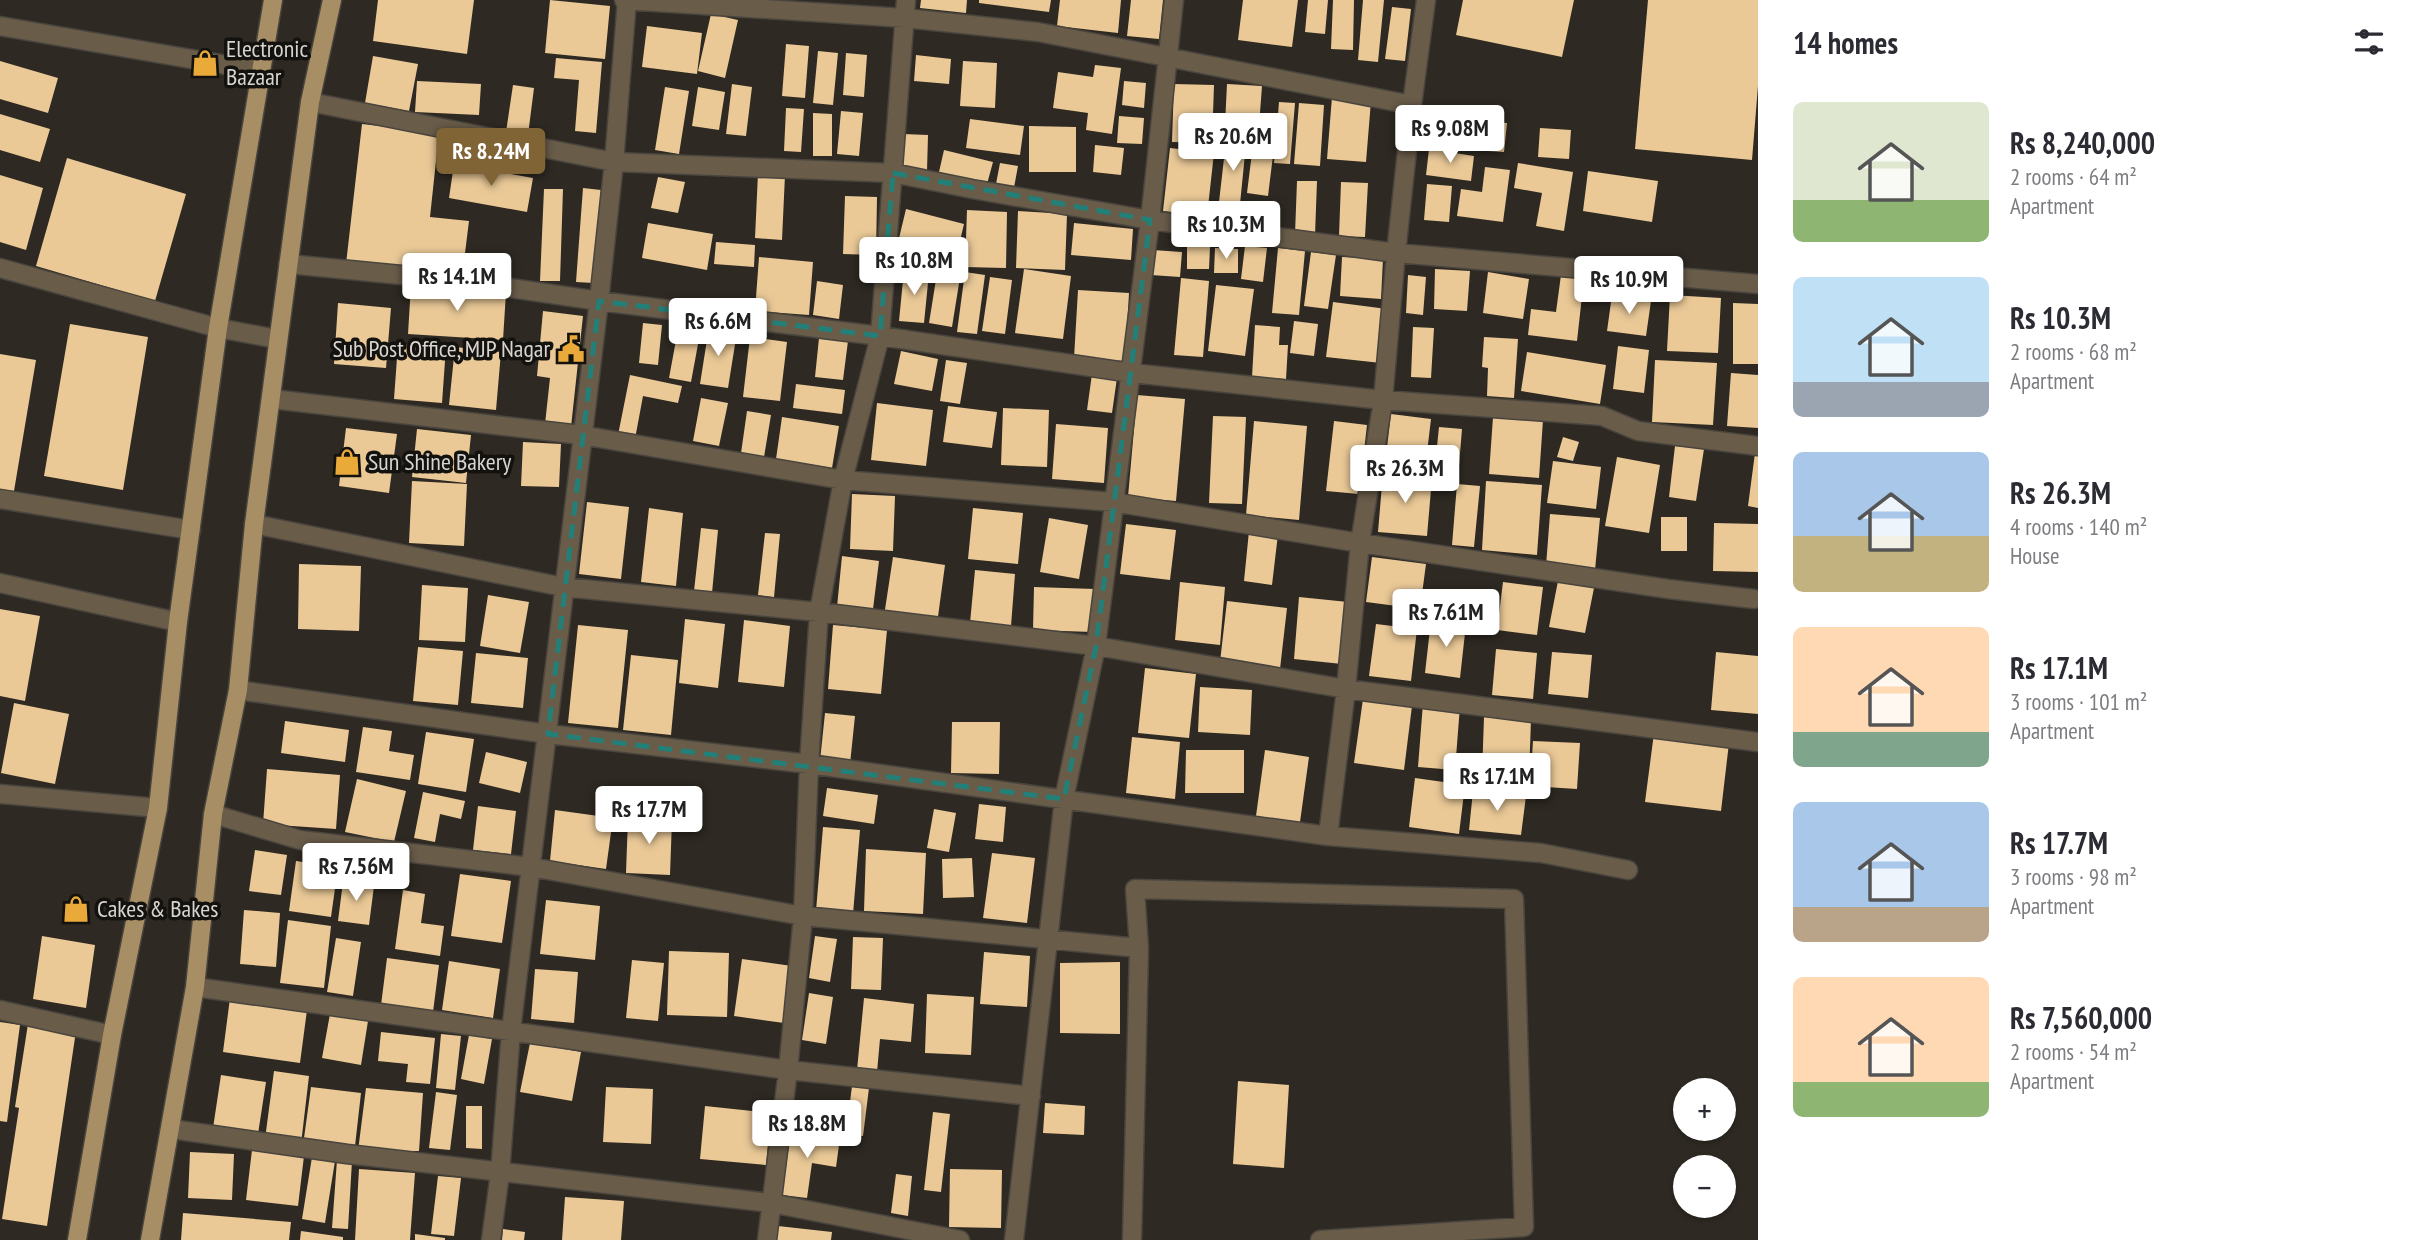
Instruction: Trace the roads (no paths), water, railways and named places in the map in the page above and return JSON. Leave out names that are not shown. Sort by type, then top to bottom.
[{"type":"main road","points":[[77,1240],[112,1035],[158,808],[178,622],[218,328],[273,0]]},
{"type":"main road","points":[[150,1240],[195,987],[213,814],[238,690],[254,524],[310,102],[332,0]]},
{"type":"street","points":[[491,1240],[500,1173],[511,1031],[599,301],[614,162],[626,0],[905,18],[1038,32],[1412,105]]},
{"type":"street","points":[[767,1240],[803,916],[819,612],[843,480],[880,336],[906,0]]},
{"type":"street","points":[[1014,1240],[1064,799],[1096,646],[1132,373],[1174,0]]},
{"type":"street","points":[[1328,836],[1360,542],[1383,400],[1396,253],[1426,0]]},
{"type":"street","points":[[0,26],[261,71]]},
{"type":"street","points":[[310,102],[614,162],[893,173],[972,190],[1150,220],[1396,253],[1758,284]]},
{"type":"street","points":[[288,264],[463,281],[880,336],[1132,373],[1383,400],[1602,416],[1638,431],[1758,446]]},
{"type":"street","points":[[0,268],[218,328],[278,340]]},
{"type":"street","points":[[272,399],[581,435],[843,480],[1113,502],[1668,589],[1754,599]]},
{"type":"street","points":[[0,499],[191,530]]},
{"type":"street","points":[[254,524],[563,587],[819,612],[1096,646],[1346,689],[1758,742]]},
{"type":"street","points":[[0,583],[178,622]]},
{"type":"street","points":[[238,690],[548,734],[809,764],[1328,836],[1541,853],[1628,870]]},
{"type":"street","points":[[0,794],[158,808]]},
{"type":"street","points":[[213,814],[300,841],[531,867],[803,916],[1139,948]]},
{"type":"street","points":[[1132,1240],[1139,948],[1135,888],[1514,899],[1524,1227],[1462,1235],[1320,1240]]},
{"type":"street","points":[[195,987],[788,1070],[1031,1096]]},
{"type":"street","points":[[0,1010],[112,1035]]},
{"type":"street","points":[[171,1129],[500,1173],[771,1203],[960,1240]]},
{"type":"place","name":"Electronic Bazaar","points":[[205,63]]},
{"type":"place","name":"Sub Post Office, MJP Nagar","points":[[571,349]]},
{"type":"place","name":"Sun Shine Bakery","points":[[347,462]]},
{"type":"place","name":"Cakes & Bakes","points":[[76,909]]}]
